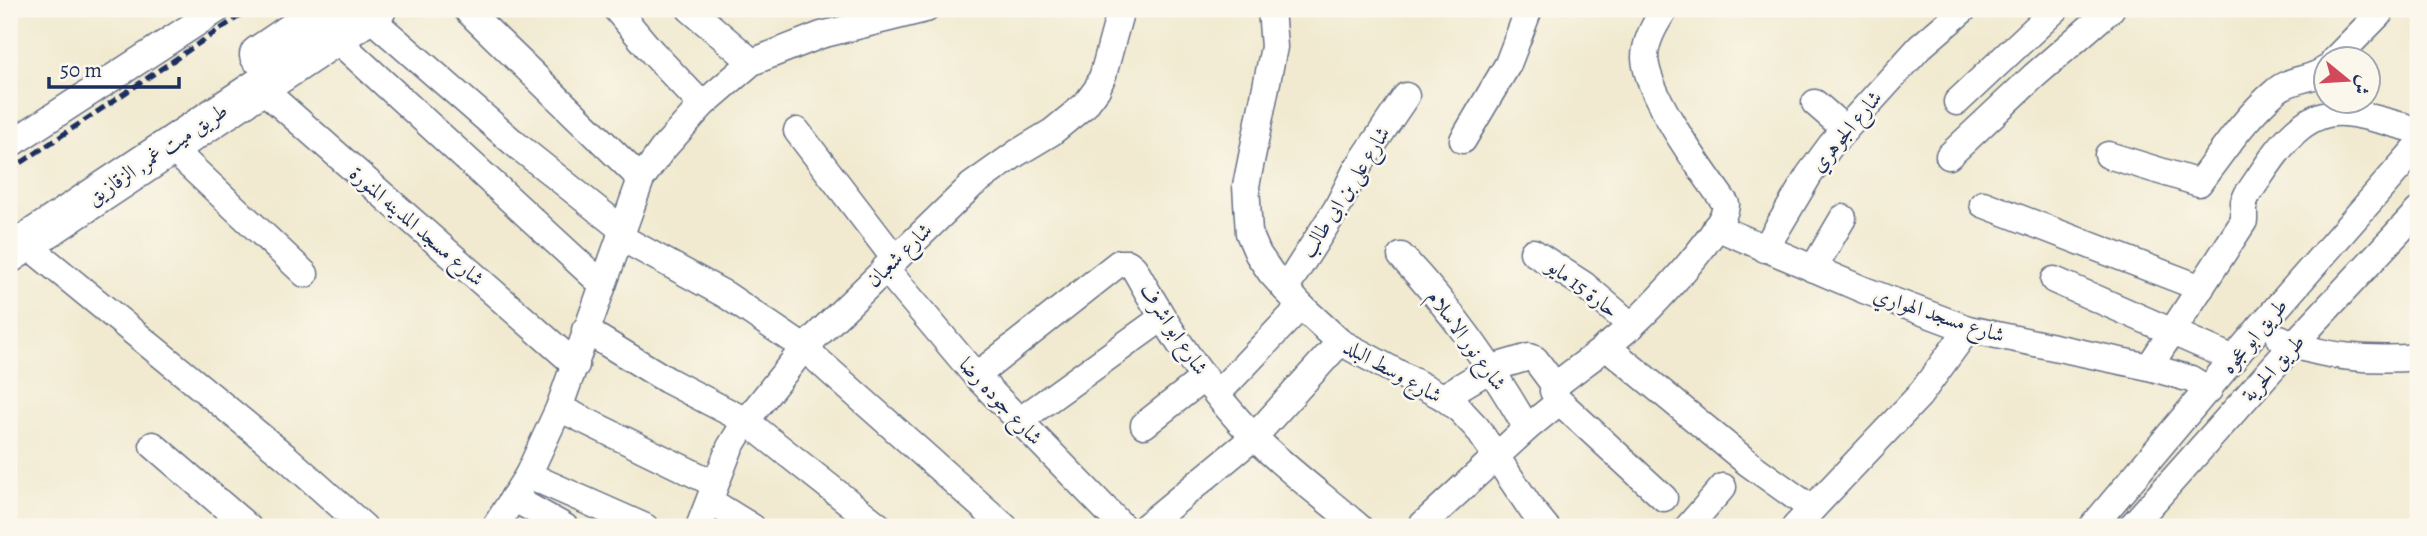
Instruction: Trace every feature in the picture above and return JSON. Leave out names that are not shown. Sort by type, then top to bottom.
[{"type":"highway","name":"طريق ميت غمر, الزقازيق","points":[[14,240],[330,23],[372,12]]},
{"type":"highway","name":"طريق ميت غمر, الزقازيق","points":[[14,240],[169,146],[259,86],[330,23]]},
{"type":"street","points":[[9,145],[218,9]]},
{"type":"street","points":[[466,9],[641,179]]},
{"type":"street","points":[[615,9],[702,105]]},
{"type":"street","points":[[691,9],[752,62]]},
{"type":"street","points":[[495,527],[527,475],[559,408],[641,179],[662,150],[702,105],[752,62],[821,35],[890,13],[926,9]]},
{"type":"street","name":"شارع شعبان","points":[[699,527],[730,447],[746,421],[804,348],[972,185],[1052,132],[1085,105],[1103,75],[1121,9]]},
{"type":"street","name":"شارع وسط البلد","points":[[1271,9],[1273,47],[1246,187],[1249,233],[1258,254],[1293,298],[1340,342],[1443,397],[1459,409],[1477,428],[1546,527]]},
{"type":"street","points":[[1463,140],[1508,64],[1529,9]]},
{"type":"street","points":[[1420,527],[1527,428],[1606,346],[1632,326],[1661,296],[1725,213],[1726,204],[1678,133],[1649,73],[1645,57],[1649,39],[1665,9]]},
{"type":"street","points":[[1957,103],[2056,9]]},
{"type":"street","points":[[1950,156],[2034,76],[2111,9]]},
{"type":"street","points":[[372,12],[514,143],[622,233],[726,295],[804,348],[1005,527]]},
{"type":"street","points":[[2350,46],[2381,13]]},
{"type":"street","name":"شارع الجوهري","points":[[1765,249],[1809,175],[1845,129],[1897,71],[1954,17]]},
{"type":"street","points":[[330,23],[603,285]]},
{"type":"street","points":[[2108,155],[2199,183],[2224,148],[2278,89],[2312,76]]},
{"type":"street","name":"شارع مسجد المدينه المنورة","points":[[259,86],[576,365]]},
{"type":"street","name":"شارع على بن ابى طالب","points":[[1144,425],[1211,385],[1293,298],[1356,170],[1406,96]]},
{"type":"street","points":[[1815,103],[1845,129]]},
{"type":"street","points":[[2149,367],[2244,220],[2245,198],[2283,145],[2302,124],[2318,116]]},
{"type":"street","points":[[2371,116],[2418,130]]},
{"type":"street","name":"شارع جوده رضا","points":[[797,131],[890,264],[976,376],[1123,527]]},
{"type":"street","points":[[169,146],[305,274]]},
{"type":"street","name":"طريق ابو عجوه","points":[[2092,527],[2260,327],[2418,146]]},
{"type":"street","points":[[1983,204],[2201,288]]},
{"type":"street","name":"طريق الحرية","points":[[2131,527],[2293,345],[2418,211]]},
{"type":"street","points":[[1813,269],[1843,218]]},
{"type":"street","name":"شارع مسجد الهواري","points":[[1716,227],[1864,290],[1969,329],[2149,367],[2191,379],[2209,390]]},
{"type":"street","points":[[14,240],[287,458],[364,527]]},
{"type":"street","name":"حارة 15 مايو","points":[[1533,252],[1584,285],[1632,326]]},
{"type":"street","name":"شارع نور الاسلام","points":[[1401,256],[1449,310],[1492,368],[1527,428]]},
{"type":"street","name":"شارع ابو اشرف","points":[[976,376],[1119,263],[1125,262],[1132,265],[1162,318],[1211,385],[1254,437],[1359,527]]},
{"type":"street","points":[[2054,280],[2234,359]]},
{"type":"street","points":[[1019,421],[1162,318]]},
{"type":"street","points":[[2260,327],[2293,345],[2350,356],[2418,358]]},
{"type":"street","points":[[1606,346],[1748,463],[1804,518],[1919,396],[1969,329]]},
{"type":"street","points":[[585,330],[667,380],[746,421],[880,527]]},
{"type":"street","points":[[1145,527],[1254,437],[1340,342]]},
{"type":"street","points":[[1443,397],[1492,368],[1532,357],[1557,394],[1664,498]]},
{"type":"street","points":[[559,408],[713,493],[752,527]]},
{"type":"street","points":[[153,445],[248,527]]},
{"type":"street","points":[[527,475],[645,527]]},
{"type":"street","points":[[1688,527],[1723,487]]},
{"type":"street","points":[[513,498],[565,527]]},
{"type":"railway","points":[[9,171],[250,9]]}]
